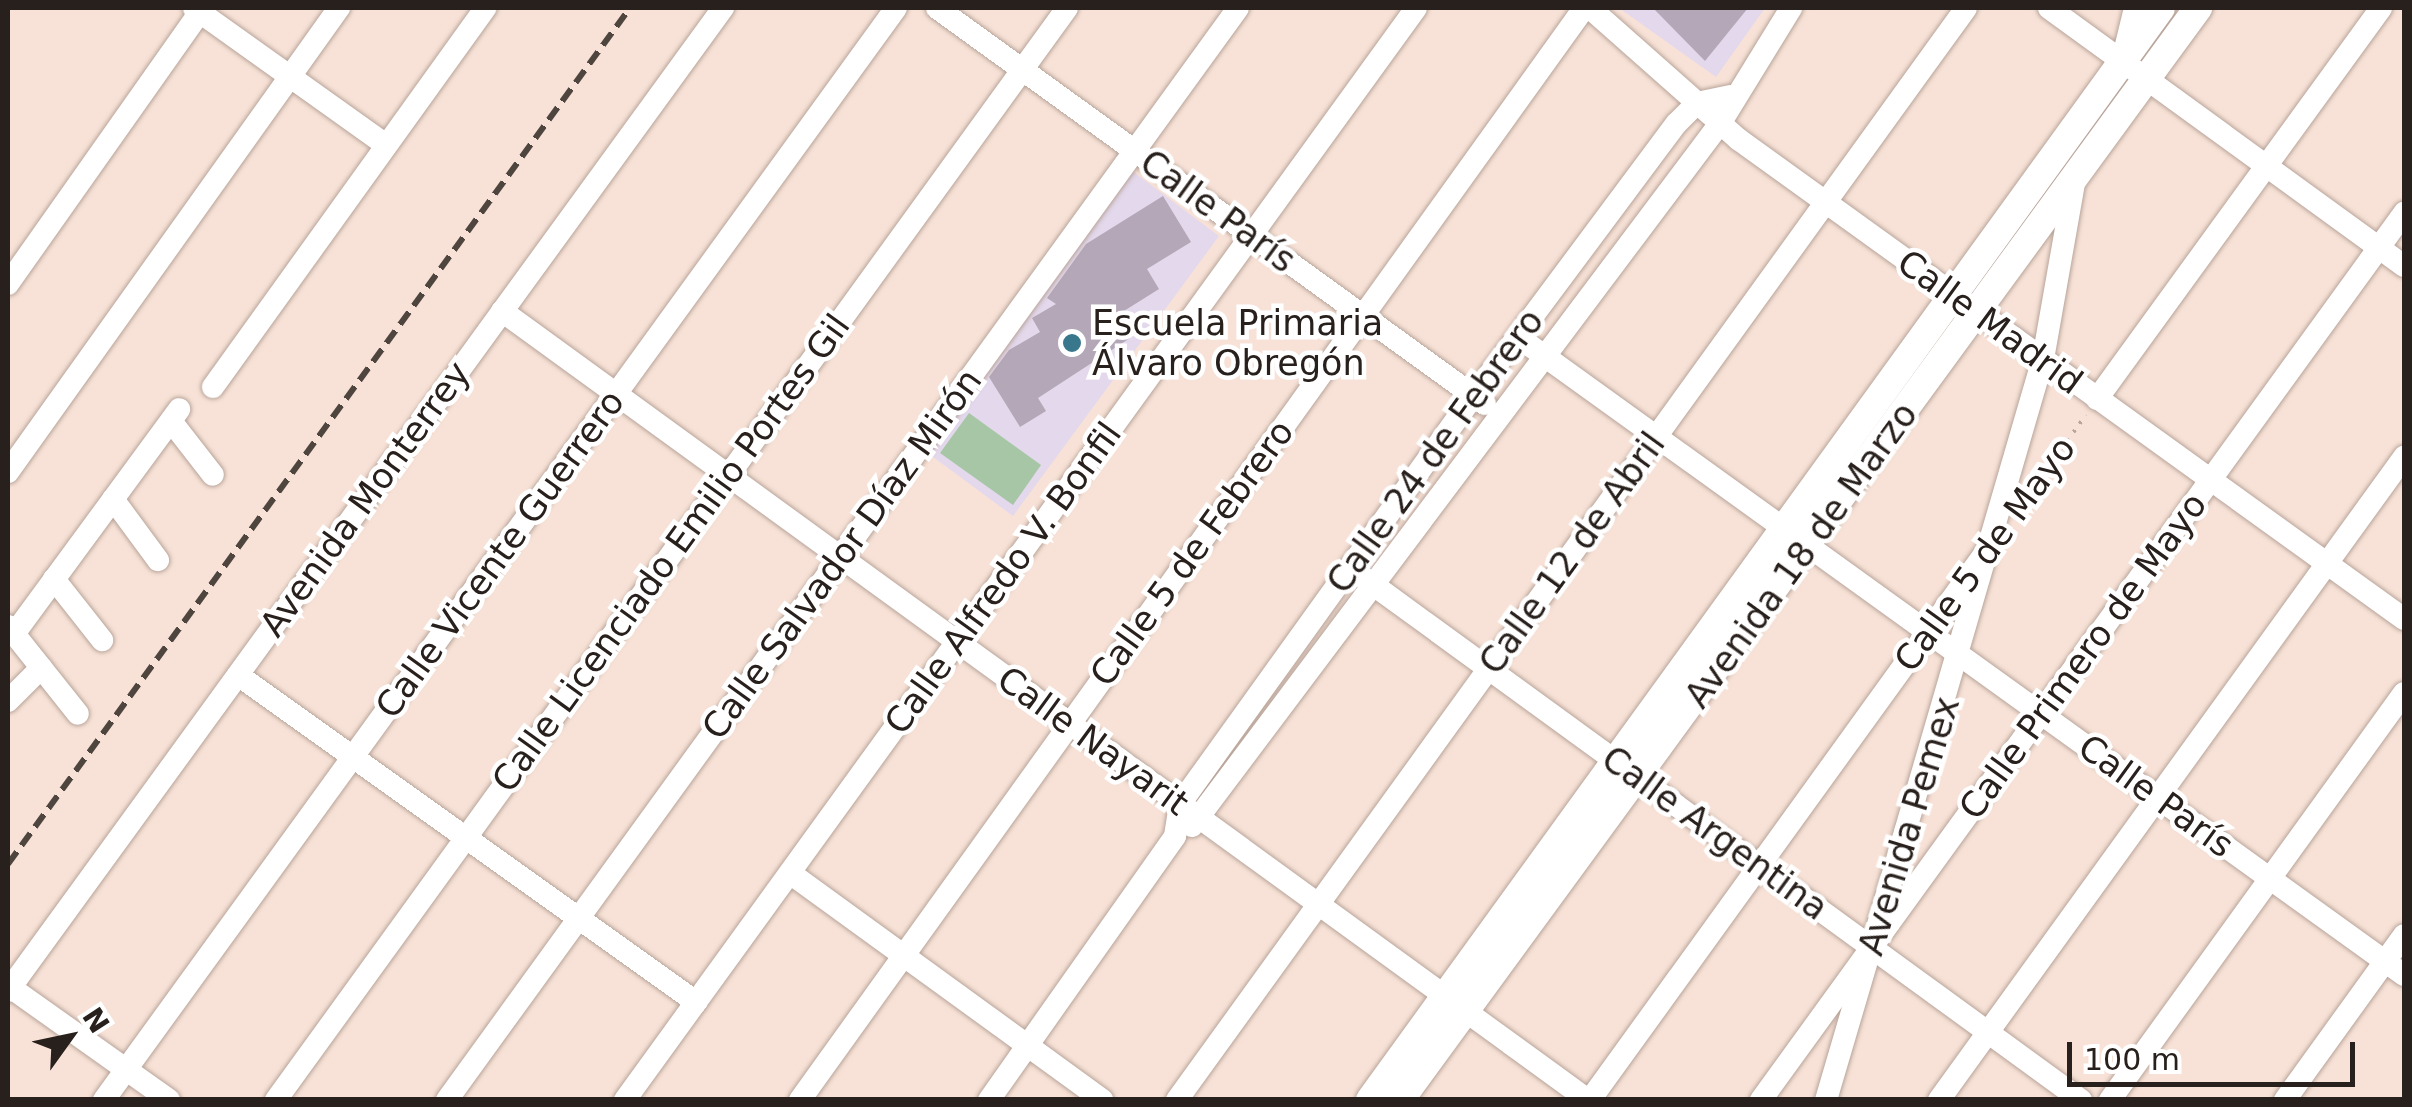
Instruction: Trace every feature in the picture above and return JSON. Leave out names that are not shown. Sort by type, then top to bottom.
[{"type":"street","points":[[8,472],[339,8]]},
{"type":"street","points":[[213,388],[485,8]]},
{"type":"street","name":"Avenida Monterrey","points":[[9,989],[723,8]]},
{"type":"street","name":"Calle Vicente Guerrero","points":[[104,1100],[896,8]]},
{"type":"street","name":"Calle París","points":[[937,8],[1500,414]]},
{"type":"street","name":"Calle Licenciado Emilio Portes Gil","points":[[276,1100],[1067,8]]},
{"type":"street","name":"Calle Salvador Díaz Mirón","points":[[446,1100],[1238,8]]},
{"type":"street","name":"Calle Alfredo V. Bonfil","points":[[630,1098],[1416,8]]},
{"type":"street","name":"Calle Madrid","points":[[1587,8],[1697,103],[1824,204],[2404,619]]},
{"type":"street","name":"Calle 5 de Febrero","points":[[800,1100],[1587,8]]},
{"type":"street","name":"Calle 24 de Febrero","points":[[989,1100],[1175,836],[1202,820],[1544,354],[1721,122],[1729,96],[1791,8]]},
{"type":"street","name":"Calle 12 de Abril","points":[[1177,1100],[1966,8]]},
{"type":"street","points":[[2049,8],[2404,266]]},
{"type":"street","points":[[2134,8],[2134,69]]},
{"type":"street","name":"Avenida 18 de Marzo","points":[[1627,768],[1809,543],[1976,315],[2076,171],[2134,69],[2161,8]]},
{"type":"street","name":"Avenida 18 de Marzo","points":[[1400,1100],[1456,1004],[1627,768],[1784,528],[1953,295],[2062,146],[2198,8]]},
{"type":"street","name":"Calle 5 de Mayo","points":[[2098,398],[2381,8]]},
{"type":"street","points":[[8,284],[199,9],[386,146]]},
{"type":"street","points":[[1697,103],[1729,96]]},
{"type":"street","name":"Calle 24 de Febrero","points":[[1175,836],[1180,804],[1474,395],[1697,103]]},
{"type":"street","points":[[2062,146],[2076,171]]},
{"type":"street","name":"Avenida Pemex","points":[[1826,1100],[1962,657],[2043,359],[2076,171]]},
{"type":"street","name":"Calle Primero de Mayo","points":[[1761,1100],[2404,212]]},
{"type":"street","name":"Calle Nayarit","points":[[502,311],[1589,1100]]},
{"type":"street","name":"Calle París","points":[[1518,336],[2395,968]]},
{"type":"street","points":[[78,714],[10,630],[54,579],[175,415],[213,475]]},
{"type":"street","points":[[1940,1100],[2404,457]]},
{"type":"street","points":[[113,499],[158,560]]},
{"type":"street","name":"Calle 5 de Mayo","points":[[1589,1100],[1994,541]]},
{"type":"street","name":"Calle Argentina","points":[[1350,567],[2081,1100]]},
{"type":"street","points":[[54,579],[102,640]]},
{"type":"street","points":[[8,701],[40,668]]},
{"type":"street","points":[[238,675],[696,1002]]},
{"type":"street","points":[[2110,1100],[2404,693]]},
{"type":"street","points":[[790,873],[1102,1100]]},
{"type":"street","points":[[2285,1100],[2395,968],[2404,935]]},
{"type":"street","points":[[9,989],[169,1100]]},
{"type":"street","name":"Avenida 18 de Marzo","points":[[1370,1100],[1456,1004]]},
{"type":"path","name":"Calle 5 de Mayo","points":[[2017,510],[2098,398]]},
{"type":"shaded area","points":[[1619,8],[1765,8],[1716,77]]},
{"type":"shaded area","name":"Escuela Primaria Álvaro Obregón","points":[[1131,170],[1219,236],[1013,516],[925,451]]},
{"type":"green space","points":[[969,413],[1041,465],[1013,505],[940,453]]},
{"type":"building","points":[[1653,8],[1748,8],[1705,61]]},
{"type":"building","points":[[1163,196],[1191,242],[1147,269],[1159,289],[1116,316],[1130,338],[1038,398],[1046,411],[1020,427],[989,377],[1009,350],[1040,332],[1032,318],[1056,304],[1047,298],[1086,244]]},
{"type":"railway","points":[[8,864],[630,8]]},
{"type":"place","name":"Escuela Primaria Álvaro Obregón","points":[[1072,343]]}]
